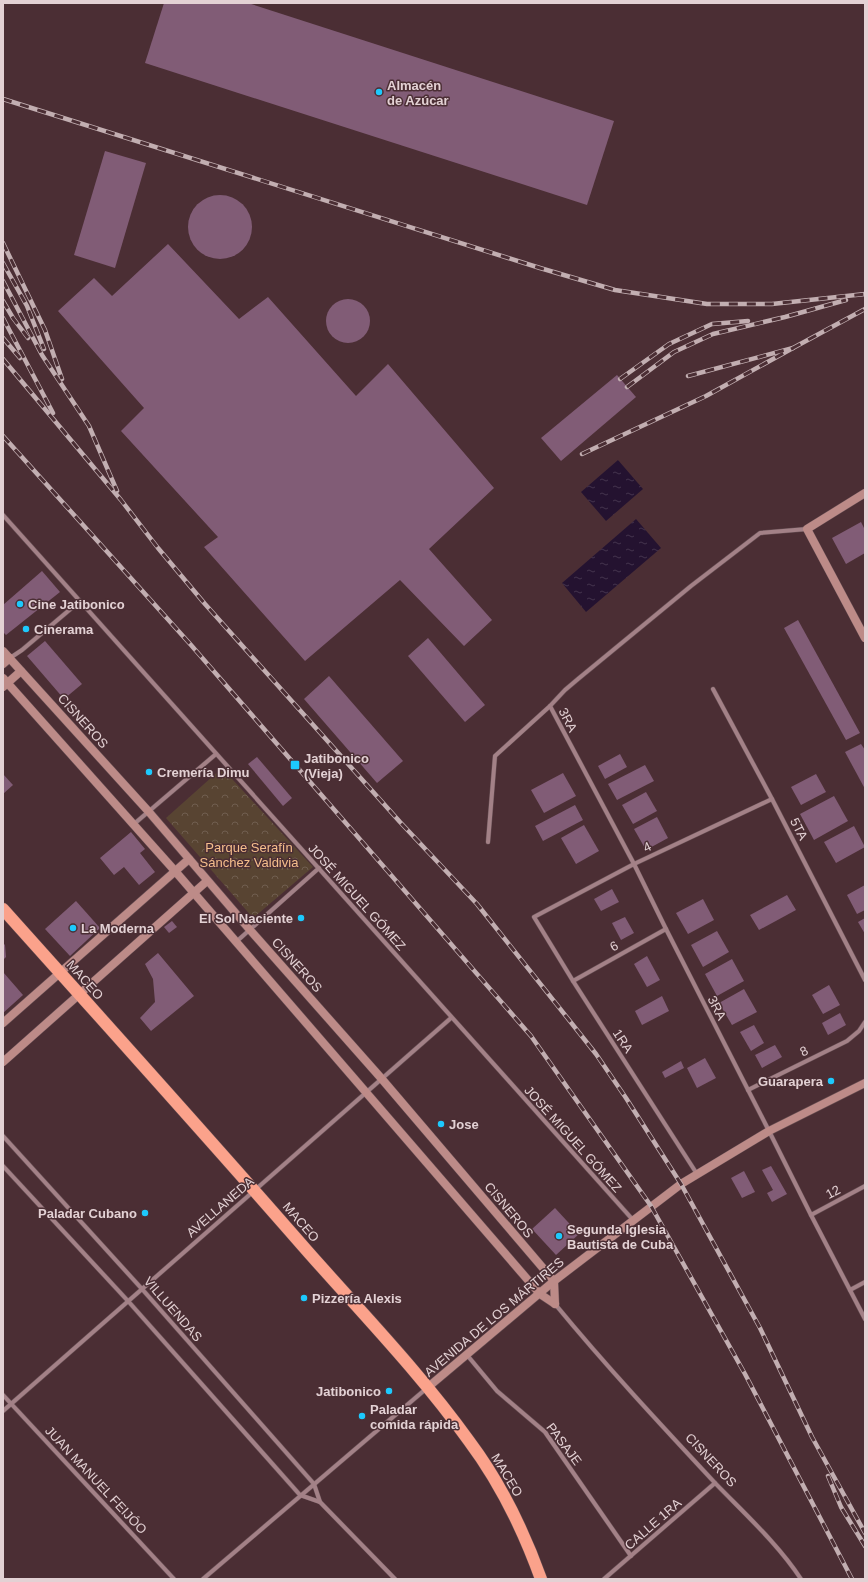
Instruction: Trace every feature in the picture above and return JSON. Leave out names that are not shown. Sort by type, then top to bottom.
[{"type":"highway","name":"MACEO","points":[[3,909],[254,1190],[428,1388],[470,1442],[505,1498],[532,1555],[541,1579]]},
{"type":"street","points":[[488,842],[495,756],[550,706],[565,690],[685,591],[760,533],[807,529],[865,493]]},
{"type":"street","name":"JOSÉ MIGUEL GÓMEZ","points":[[3,515],[633,1220]]},
{"type":"street","points":[[807,529],[865,638]]},
{"type":"street","points":[[3,664],[80,601]]},
{"type":"street","name":"CISNEROS","points":[[3,651],[149,812],[207,881],[381,1078],[554,1281]]},
{"type":"street","points":[[4,682],[21,671]]},
{"type":"street","name":"CISNEROS","points":[[4,682],[176,871],[540,1294],[555,1304],[584,1339],[789,1562],[801,1579]]},
{"type":"street","name":"5TA","points":[[713,689],[772,799],[865,980]]},
{"type":"street","name":"3RA","points":[[550,706],[634,864],[865,1319]]},
{"type":"street","points":[[134,824],[216,754]]},
{"type":"street","name":"4","points":[[534,917],[634,864],[772,799]]},
{"type":"street","points":[[3,1023],[61,974],[189,859]]},
{"type":"street","points":[[236,942],[319,868]]},
{"type":"street","points":[[3,1062],[207,881]]},
{"type":"street","name":"1RA","points":[[534,917],[573,981],[697,1174]]},
{"type":"street","name":"6","points":[[573,981],[666,929]]},
{"type":"street","name":"AVELLANEDA","points":[[3,1411],[381,1078],[452,1018]]},
{"type":"street","name":"8","points":[[748,1090],[847,1041],[859,1031],[865,1022]]},
{"type":"street","name":"AVENIDA DE LOS MÁRTIRES","points":[[203,1579],[300,1495],[554,1281],[633,1220],[697,1174],[769,1131],[865,1083]]},
{"type":"street","name":"VILLUENDAS","points":[[3,1136],[142,1289],[314,1484],[320,1502],[395,1579]]},
{"type":"street","name":"VILLUENDAS","points":[[3,1166],[128,1301],[300,1495],[320,1502]]},
{"type":"street","name":"12","points":[[811,1215],[865,1186]]},
{"type":"street","points":[[554,1281],[555,1304]]},
{"type":"street","points":[[850,1290],[865,1282]]},
{"type":"street","name":"PASAJE","points":[[467,1355],[497,1391],[545,1432],[631,1556]]},
{"type":"street","name":"JUAN MANUEL FEIJÓO","points":[[3,1395],[174,1579]]},
{"type":"street","name":"CALLE 1RA","points":[[604,1579],[715,1483]]},
{"type":"green space","name":"Parque Serafín Sánchez Valdivia","points":[[222,768],[313,867],[253,918],[166,818]]},
{"type":"water","points":[[618,460],[643,489],[606,521],[581,492]]},
{"type":"water","points":[[636,519],[661,548],[586,612],[562,583]]},
{"type":"building","name":"Almacén de Azúcar","points":[[164,3],[248,3],[614,121],[587,205],[145,63]]},
{"type":"building","points":[[105,151],[146,163],[115,268],[74,255]]},
{"type":"building","points":[[220,195],[232,197],[243,204],[250,215],[252,227],[250,239],[243,250],[232,257],[220,259],[208,257],[197,250],[190,239],[188,227],[190,215],[197,204],[208,197]]},
{"type":"building","points":[[168,244],[239,319],[268,297],[356,396],[388,364],[494,488],[429,549],[492,620],[464,646],[400,580],[305,661],[204,547],[218,537],[121,431],[144,408],[58,311],[94,278],[112,296]]},
{"type":"building","points":[[352,299],[357,300],[364,305],[369,312],[369,330],[364,337],[357,342],[344,343],[339,342],[332,337],[327,330],[326,317],[327,312],[332,305],[339,300]]},
{"type":"building","points":[[617,375],[636,397],[561,461],[541,438]]},
{"type":"building","points":[[861,522],[865,530],[865,553],[846,564],[832,538]]},
{"type":"building","points":[[42,571],[60,592],[6,635],[3,632],[3,605]]},
{"type":"building","points":[[798,620],[860,733],[846,740],[784,628]]},
{"type":"building","points":[[428,638],[485,705],[465,722],[408,656]]},
{"type":"building","points":[[45,641],[82,684],[64,699],[27,656]]},
{"type":"building","points":[[329,676],[403,761],[377,783],[304,699]]},
{"type":"building","points":[[861,744],[865,750],[865,789],[845,752]]},
{"type":"building","points":[[620,754],[627,767],[605,779],[598,766]]},
{"type":"building","points":[[257,757],[292,798],[283,806],[248,764]]},
{"type":"building","points":[[645,765],[654,781],[617,800],[608,784]]},
{"type":"building","points":[[563,773],[576,796],[544,813],[531,790]]},
{"type":"building","points":[[3,774],[13,785],[3,794]]},
{"type":"building","points":[[816,774],[826,792],[801,805],[791,787]]},
{"type":"building","points":[[646,792],[657,811],[633,824],[622,805]]},
{"type":"building","points":[[834,796],[848,821],[814,840],[800,814]]},
{"type":"building","points":[[575,805],[583,820],[543,841],[535,826]]},
{"type":"building","points":[[657,817],[668,838],[646,850],[634,829]]},
{"type":"building","points":[[584,825],[599,851],[576,864],[561,838]]},
{"type":"building","points":[[854,826],[865,847],[836,863],[824,842]]},
{"type":"building","points":[[131,832],[145,849],[140,853],[155,872],[139,885],[124,867],[114,875],[100,858]]},
{"type":"building","points":[[865,885],[865,910],[857,914],[847,895]]},
{"type":"building","points":[[612,889],[619,902],[601,911],[594,899]]},
{"type":"building","points":[[787,895],[796,910],[759,930],[750,915]]},
{"type":"building","points":[[703,899],[714,920],[688,934],[676,913]]},
{"type":"building","name":"La Moderna","points":[[76,901],[100,928],[70,956],[45,929]]},
{"type":"building","points":[[625,917],[634,933],[621,940],[612,923]]},
{"type":"building","points":[[865,918],[865,934],[858,922]]},
{"type":"building","points":[[172,921],[177,927],[169,933],[164,927]]},
{"type":"building","points":[[717,931],[729,952],[703,967],[691,945]]},
{"type":"building","points":[[3,943],[5,945],[6,957],[3,960]]},
{"type":"building","points":[[158,953],[194,996],[151,1031],[140,1018],[155,1002],[153,979],[145,964]]},
{"type":"building","points":[[647,956],[660,980],[647,987],[634,964]]},
{"type":"building","points":[[732,959],[744,981],[717,996],[705,974]]},
{"type":"building","points":[[3,972],[23,995],[3,1013]]},
{"type":"building","points":[[829,985],[840,1005],[823,1014],[812,995]]},
{"type":"building","points":[[744,989],[757,1012],[732,1025],[719,1003]]},
{"type":"building","points":[[662,996],[669,1011],[642,1025],[635,1011]]},
{"type":"building","points":[[840,1013],[846,1025],[828,1035],[822,1023]]},
{"type":"building","points":[[754,1025],[764,1043],[751,1051],[740,1032]]},
{"type":"building","points":[[775,1045],[782,1057],[762,1068],[755,1055]]},
{"type":"building","points":[[705,1058],[716,1078],[697,1088],[687,1068]]},
{"type":"building","points":[[681,1061],[684,1068],[665,1078],[662,1072]]},
{"type":"building","points":[[771,1166],[787,1194],[772,1202],[767,1193],[773,1190],[762,1170]]},
{"type":"building","points":[[744,1171],[755,1192],[742,1198],[731,1178]]},
{"type":"building","points":[[555,1208],[579,1234],[556,1255],[532,1229]]},
{"type":"railway","points":[[3,99],[540,268],[615,290],[707,304],[772,304],[865,294]]},
{"type":"railway","points":[[3,243],[45,330],[62,379]]},
{"type":"railway","points":[[3,263],[27,306],[44,349]]},
{"type":"railway","points":[[3,281],[42,355],[89,426],[117,491]]},
{"type":"railway","points":[[627,387],[674,352],[713,334],[785,317],[846,300]]},
{"type":"railway","points":[[3,301],[13,318],[28,338]]},
{"type":"railway","points":[[688,376],[793,348],[865,309]]},
{"type":"railway","points":[[3,318],[53,413]]},
{"type":"railway","points":[[620,379],[669,344],[712,324],[748,321]]},
{"type":"railway","points":[[3,338],[20,358]]},
{"type":"railway","points":[[582,454],[706,396],[793,348]]},
{"type":"railway","points":[[3,359],[121,500],[158,548],[205,604],[400,822],[477,904],[596,1054],[681,1184],[760,1328],[812,1437],[865,1533]]},
{"type":"railway","points":[[3,436],[191,645],[531,1036],[651,1206],[745,1374],[852,1579]]},
{"type":"railway","points":[[828,1476],[841,1507],[865,1546]]},
{"type":"place","name":"Almacén de Azúcar","points":[[379,92]]},
{"type":"place","name":"Cine Jatibonico","points":[[20,604]]},
{"type":"place","name":"Cinerama","points":[[26,629]]},
{"type":"place","name":"Jatibonico (Vieja)","points":[[295,765]]},
{"type":"place","name":"Cremería Dimu","points":[[149,772]]},
{"type":"place","name":"El Sol Naciente","points":[[301,918]]},
{"type":"place","name":"La Moderna","points":[[73,928]]},
{"type":"place","name":"Guarapera","points":[[831,1081]]},
{"type":"place","name":"Jose","points":[[441,1124]]},
{"type":"place","name":"Paladar Cubano","points":[[145,1213]]},
{"type":"place","name":"Segunda Iglesia Bautista de Cuba","points":[[559,1236]]},
{"type":"place","name":"Pizzería Alexis","points":[[304,1298]]},
{"type":"place","name":"Jatibonico","points":[[389,1391]]},
{"type":"place","name":"Paladar comida rápida","points":[[362,1416]]}]
